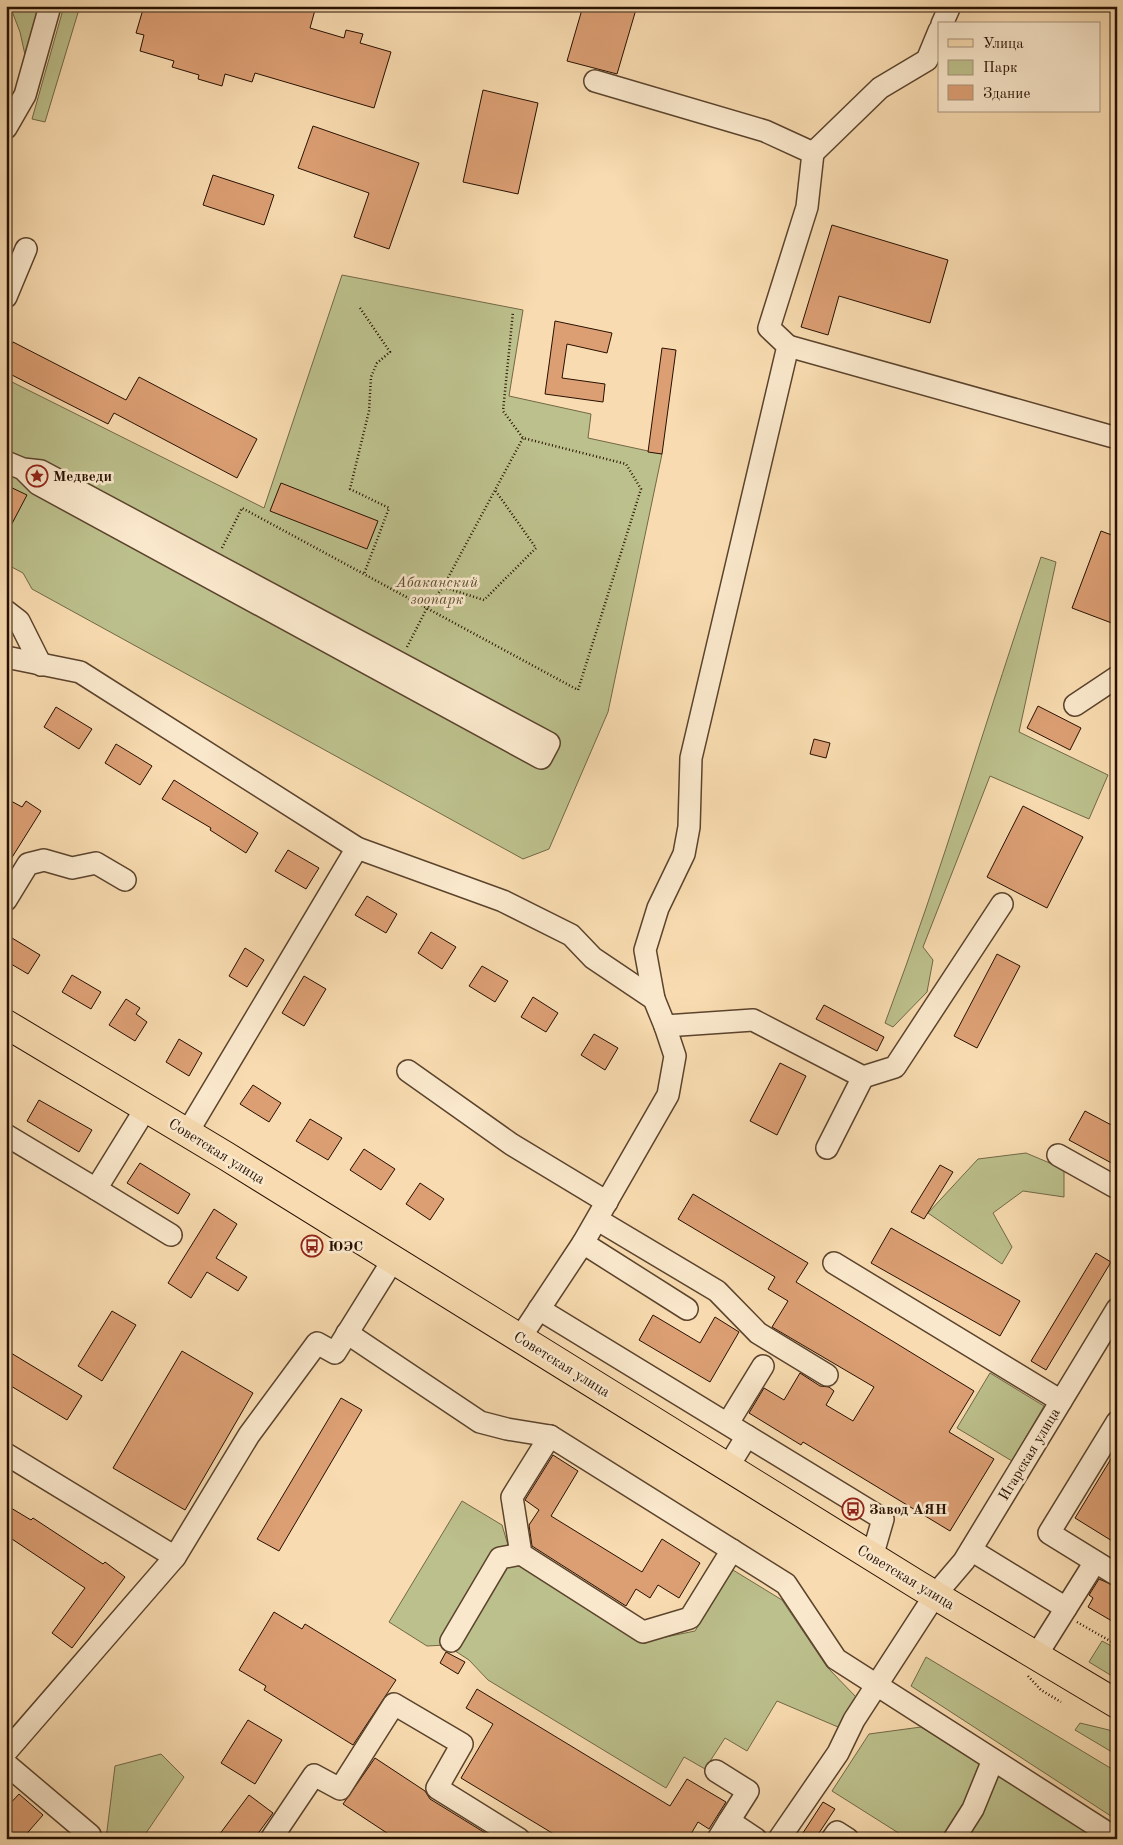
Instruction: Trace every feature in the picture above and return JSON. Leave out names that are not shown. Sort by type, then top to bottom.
[{"type":"main road","name":"Советская улица","points":[[6,1024],[187,1133],[872,1557],[1117,1704]]},
{"type":"street","points":[[6,128],[25,95],[50,6]]},
{"type":"street","points":[[943,22],[950,6]]},
{"type":"street","points":[[938,33],[927,60],[880,88],[813,153],[807,208],[769,328],[788,346],[1117,438]]},
{"type":"street","points":[[595,81],[765,131],[813,153]]},
{"type":"street","points":[[6,297],[26,248]]},
{"type":"street","points":[[520,1338],[583,1244],[668,1095],[674,1056],[654,999],[645,950],[658,908],[684,854],[689,827],[691,758],[788,346]]},
{"type":"street","points":[[14,466],[41,471],[549,743],[541,758],[38,484],[14,466]]},
{"type":"street","points":[[6,611],[19,621],[41,665]]},
{"type":"street","points":[[6,657],[80,672],[357,848],[503,901],[571,935],[593,958],[654,999]]},
{"type":"street","points":[[1075,705],[1117,677]]},
{"type":"street","points":[[187,1133],[357,848]]},
{"type":"street","points":[[6,900],[28,864],[44,860],[72,868],[96,863],[124,880]]},
{"type":"street","points":[[665,1026],[753,1020],[863,1077],[895,1067],[1002,904]]},
{"type":"street","points":[[408,1072],[717,1291],[758,1333],[827,1375]]},
{"type":"street","points":[[827,1148],[863,1077]]},
{"type":"street","points":[[96,1189],[146,1108]]},
{"type":"street","points":[[6,1135],[171,1235]]},
{"type":"street","points":[[1058,1155],[1117,1188]]},
{"type":"street","points":[[583,1244],[687,1309]]},
{"type":"street","points":[[6,1752],[175,1558],[249,1435],[317,1343],[335,1353],[393,1260]]},
{"type":"street","points":[[834,1263],[1061,1401]]},
{"type":"street","points":[[539,1309],[883,1519],[872,1557]]},
{"type":"street","name":"Игарская улица","points":[[779,1839],[838,1753],[854,1720],[935,1595],[964,1561],[1117,1309]]},
{"type":"street","points":[[348,1333],[480,1422],[507,1430],[550,1436],[786,1584],[836,1659],[1117,1838]]},
{"type":"street","points":[[728,1423],[763,1366]]},
{"type":"street","points":[[1117,1422],[1049,1533],[1117,1575]]},
{"type":"street","points":[[521,1554],[512,1497],[550,1436]]},
{"type":"street","points":[[728,1467],[747,1436]]},
{"type":"street","points":[[6,1454],[175,1558]]},
{"type":"street","points":[[451,1641],[500,1558],[521,1554],[643,1632],[690,1618],[732,1550]]},
{"type":"street","points":[[971,1550],[1066,1608]]},
{"type":"street","points":[[1036,1656],[1095,1562]]},
{"type":"street","points":[[271,1839],[314,1775],[340,1790],[394,1704],[462,1744],[437,1788],[519,1839]]},
{"type":"street","points":[[954,1839],[973,1809],[994,1760]]},
{"type":"street","points":[[6,1764],[90,1835],[87,1839]]},
{"type":"street","points":[[716,1771],[748,1791],[723,1830],[756,1839]]},
{"type":"street","points":[[832,1839],[836,1832],[848,1839]]},
{"type":"path","points":[[360,308],[390,352],[377,363],[371,377],[368,411],[350,489],[389,508],[364,574]]},
{"type":"path","points":[[214,563],[242,508],[578,690],[641,489],[626,464],[523,438],[503,411],[513,312]]},
{"type":"path","points":[[399,662],[426,608],[443,586],[523,438]]},
{"type":"path","points":[[443,586],[484,600],[536,548],[495,490]]},
{"type":"green space","points":[[10,6],[42,6],[27,64],[20,32]]},
{"type":"green space","points":[[64,6],[80,6],[45,122],[32,119]]},
{"type":"green space","name":"Абаканский зоопарк","points":[[342,275],[523,310],[509,396],[591,414],[588,438],[662,454],[608,712],[549,849],[523,859],[32,589],[23,573],[6,564],[6,379],[264,508]]},
{"type":"green space","points":[[1041,557],[1056,562],[1019,732],[1108,775],[1089,819],[990,776],[923,947],[933,960],[927,992],[893,1027],[885,1023],[946,849]]},
{"type":"green space","points":[[1026,1153],[1064,1169],[1064,1197],[1023,1191],[993,1213],[1012,1247],[1002,1264],[928,1213],[978,1159]]},
{"type":"green space","points":[[990,1373],[1044,1406],[1012,1461],[957,1428]]},
{"type":"green space","points":[[462,1501],[502,1525],[513,1562],[641,1642],[695,1631],[733,1570],[782,1600],[827,1667],[857,1698],[838,1727],[777,1701],[747,1751],[725,1738],[705,1769],[684,1757],[666,1788],[488,1680],[469,1660],[446,1645],[427,1646],[389,1622]]},
{"type":"green space","points":[[1102,1641],[1117,1649],[1117,1679],[1089,1662]]},
{"type":"green space","points":[[926,1657],[1117,1772],[1117,1820],[911,1686]]},
{"type":"green space","points":[[1080,1723],[1109,1730],[1117,1735],[1117,1755],[1075,1730]]},
{"type":"green space","points":[[921,1727],[1097,1839],[908,1839],[832,1791],[869,1734]]},
{"type":"green space","points":[[161,1754],[184,1777],[142,1839],[106,1839],[115,1766]]},
{"type":"building","points":[[144,6],[304,6],[315,10],[310,28],[344,38],[346,30],[363,34],[360,43],[391,52],[374,108],[255,73],[252,82],[225,74],[222,86],[198,79],[199,75],[172,67],[174,61],[140,51],[144,35],[136,33]]},
{"type":"building","points":[[583,6],[637,6],[617,74],[567,61]]},
{"type":"building","points":[[483,90],[538,103],[518,194],[463,182]]},
{"type":"building","points":[[313,126],[419,163],[389,249],[354,237],[369,193],[298,168]]},
{"type":"building","points":[[213,175],[274,195],[264,225],[203,205]]},
{"type":"building","points":[[832,225],[948,260],[930,323],[839,296],[828,335],[801,327]]},
{"type":"building","points":[[555,321],[612,333],[607,353],[567,344],[562,378],[605,384],[603,402],[545,394]]},
{"type":"building","points":[[13,342],[126,400],[139,377],[257,439],[237,478],[114,413],[108,424],[6,372],[6,354]]},
{"type":"building","points":[[662,348],[676,350],[662,454],[648,452]]},
{"type":"building","points":[[281,483],[378,521],[367,549],[270,511]]},
{"type":"building","points":[[6,485],[27,495],[6,535]]},
{"type":"building","points":[[1101,531],[1117,537],[1117,625],[1072,608]]},
{"type":"building","points":[[1038,706],[1081,728],[1070,750],[1027,728]]},
{"type":"building","points":[[56,707],[92,729],[79,749],[44,727]]},
{"type":"building","points":[[814,739],[830,743],[826,758],[810,754]]},
{"type":"building","points":[[116,744],[152,766],[140,785],[105,763]]},
{"type":"building","points":[[174,780],[258,833],[246,853],[210,830],[211,828],[162,799]]},
{"type":"building","points":[[11,801],[22,807],[26,801],[41,811],[6,867],[6,808]]},
{"type":"building","points":[[1023,806],[1083,837],[1047,908],[987,877]]},
{"type":"building","points":[[288,850],[319,868],[306,889],[275,871]]},
{"type":"building","points":[[367,896],[397,914],[386,933],[355,915]]},
{"type":"building","points":[[431,932],[456,947],[442,969],[418,953]]},
{"type":"building","points":[[12,938],[40,955],[28,974],[6,961],[6,948]]},
{"type":"building","points":[[245,948],[264,960],[247,987],[229,976]]},
{"type":"building","points":[[997,954],[1020,966],[977,1048],[954,1036]]},
{"type":"building","points":[[482,966],[508,981],[495,1002],[469,986]]},
{"type":"building","points":[[72,975],[101,992],[91,1009],[62,992]]},
{"type":"building","points":[[304,976],[326,989],[304,1026],[282,1013]]},
{"type":"building","points":[[533,997],[558,1013],[546,1032],[521,1017]]},
{"type":"building","points":[[126,999],[140,1008],[136,1014],[147,1022],[135,1041],[109,1025]]},
{"type":"building","points":[[824,1005],[884,1037],[877,1051],[816,1019]]},
{"type":"building","points":[[594,1034],[618,1048],[605,1070],[581,1055]]},
{"type":"building","points":[[179,1039],[202,1053],[189,1076],[166,1062]]},
{"type":"building","points":[[780,1063],[806,1076],[777,1135],[750,1121]]},
{"type":"building","points":[[253,1085],[281,1103],[269,1122],[240,1104]]},
{"type":"building","points":[[39,1100],[92,1130],[79,1152],[27,1121]]},
{"type":"building","points":[[1085,1111],[1117,1128],[1117,1166],[1069,1140]]},
{"type":"building","points":[[310,1119],[342,1138],[328,1160],[296,1141]]},
{"type":"building","points":[[364,1149],[395,1169],[381,1190],[350,1170]]},
{"type":"building","points":[[140,1163],[190,1194],[178,1214],[127,1183]]},
{"type":"building","points":[[940,1165],[953,1172],[924,1219],[911,1212]]},
{"type":"building","points":[[420,1183],[444,1199],[430,1220],[406,1204]]},
{"type":"building","points":[[693,1194],[808,1263],[796,1282],[974,1391],[949,1432],[994,1459],[950,1531],[803,1442],[801,1445],[749,1413],[764,1388],[784,1400],[800,1373],[820,1386],[829,1387],[834,1391],[826,1405],[853,1421],[874,1387],[772,1327],[788,1301],[768,1289],[775,1277],[678,1219]]},
{"type":"building","points":[[214,1209],[237,1224],[216,1258],[247,1277],[238,1291],[207,1272],[191,1298],[168,1283]]},
{"type":"building","points":[[891,1228],[1020,1301],[1000,1336],[871,1263]]},
{"type":"building","points":[[1096,1253],[1111,1262],[1046,1370],[1031,1361]]},
{"type":"building","points":[[112,1311],[136,1325],[102,1381],[78,1366]]},
{"type":"building","points":[[653,1315],[700,1343],[715,1317],[739,1332],[710,1382],[639,1340]]},
{"type":"building","points":[[6,1350],[82,1396],[67,1420],[6,1383]]},
{"type":"building","points":[[182,1351],[253,1393],[185,1510],[113,1468]]},
{"type":"building","points":[[341,1398],[362,1410],[279,1551],[257,1539]]},
{"type":"building","points":[[1117,1449],[1117,1544],[1075,1518]]},
{"type":"building","points":[[553,1455],[578,1471],[551,1516],[642,1572],[662,1539],[700,1563],[679,1598],[658,1585],[650,1598],[636,1589],[626,1606],[532,1546],[529,1525],[539,1510],[525,1500]]},
{"type":"building","points":[[6,1505],[31,1520],[33,1518],[103,1564],[105,1562],[125,1577],[72,1648],[52,1633],[85,1588],[6,1535]]},
{"type":"building","points":[[1099,1579],[1117,1587],[1117,1624],[1088,1607],[1093,1598],[1089,1595]]},
{"type":"building","points":[[274,1612],[302,1629],[305,1624],[396,1680],[353,1745],[264,1690],[266,1686],[239,1670]]},
{"type":"building","points":[[446,1652],[465,1662],[458,1674],[440,1663]]},
{"type":"building","points":[[477,1689],[670,1806],[687,1779],[726,1802],[709,1829],[698,1822],[688,1839],[562,1839],[461,1778],[493,1724],[466,1708]]},
{"type":"building","points":[[248,1720],[282,1740],[255,1784],[221,1763]]},
{"type":"building","points":[[375,1758],[425,1791],[430,1799],[495,1839],[396,1839],[343,1804]]},
{"type":"building","points":[[19,1794],[43,1815],[22,1839],[6,1839],[6,1808]]},
{"type":"building","points":[[249,1795],[273,1813],[254,1839],[216,1839]]},
{"type":"building","points":[[823,1802],[835,1809],[815,1839],[799,1839]]},
{"type":"place","name":"Медведи","points":[[37,476]]},
{"type":"place","name":"ЮЭС","points":[[312,1246]]},
{"type":"place","name":"Завод АЯН","points":[[853,1509]]}]
